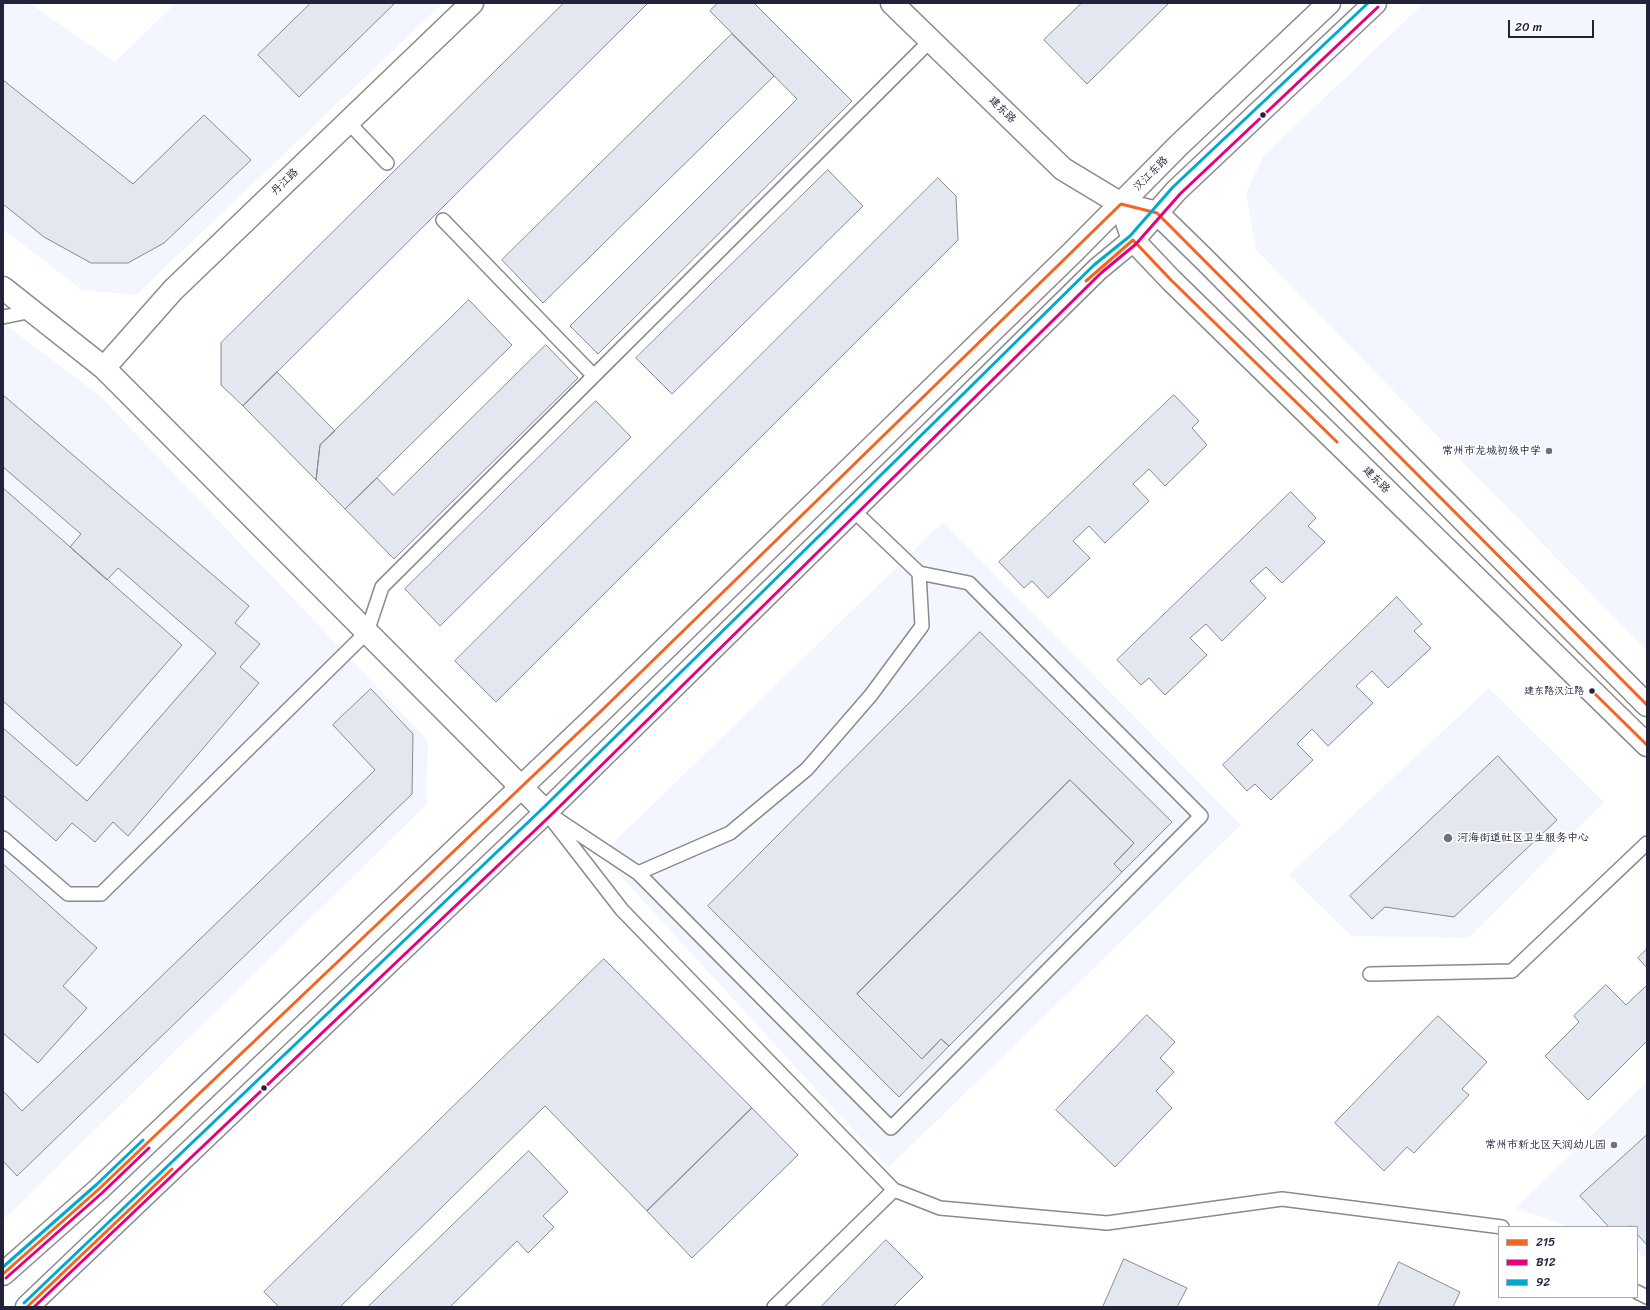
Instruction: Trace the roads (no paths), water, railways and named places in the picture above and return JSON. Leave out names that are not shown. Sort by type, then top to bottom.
[{"type":"street","name":"丹江路","points":[[104,368],[173,290],[472,3]]},
{"type":"street","name":"建东路","points":[[892,3],[1063,169],[1121,204],[1157,213]]},
{"type":"street","name":"汉江东路","points":[[3,1274],[99,1189],[616,696],[1121,204],[1179,145],[1329,3]]},
{"type":"street","points":[[27,1307],[546,812],[1098,269],[1133,240],[1176,191],[1375,3]]},
{"type":"street","name":"建东路","points":[[1121,204],[1133,240],[1182,291],[1647,745]]},
{"type":"street","points":[[1157,213],[1647,705]]},
{"type":"street","points":[[3,288],[104,368],[546,812]]},
{"type":"lane","points":[[3,838],[68,894],[101,894],[367,632],[382,587],[930,40]]},
{"type":"lane","points":[[348,122],[387,163]]},
{"type":"lane","points":[[443,220],[594,376]]},
{"type":"lane","points":[[3,317],[32,310]]},
{"type":"lane","points":[[546,812],[638,873],[891,1128],[1201,816],[969,583],[919,573],[853,510]]},
{"type":"lane","points":[[638,873],[730,833],[807,769],[871,695],[922,626],[919,573]]},
{"type":"lane","points":[[546,812],[622,910],[894,1190],[940,1208],[1107,1224],[1282,1199],[1498,1226]]},
{"type":"lane","points":[[1370,974],[1512,970],[1647,843]]},
{"type":"lane","points":[[774,1307],[894,1190]]},
{"type":"lane","points":[[1638,1292],[1647,1297]]},
{"type":"place","name":"常州市龙城初级中学","points":[[1549,451]]},
{"type":"place","name":"建东路汉江路","points":[[1592,691]]},
{"type":"place","name":"河海街道社区卫生服务中心","points":[[1448,838]]},
{"type":"place","name":"常州市新北区天润幼儿园","points":[[1614,1145]]}]
